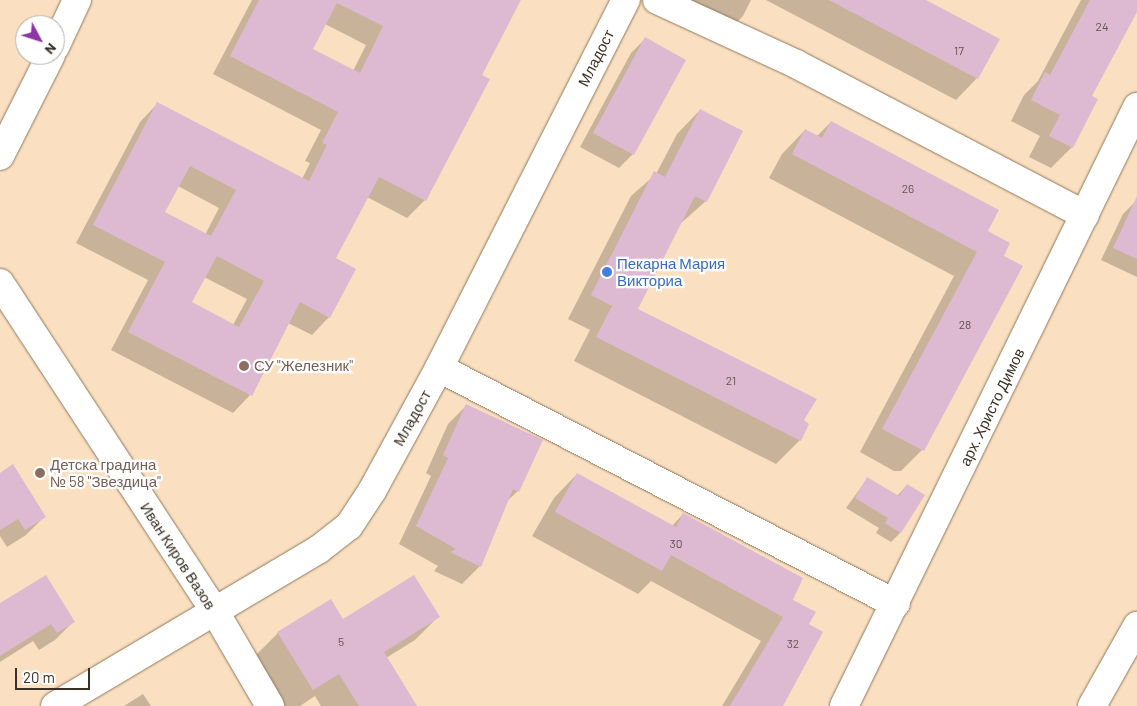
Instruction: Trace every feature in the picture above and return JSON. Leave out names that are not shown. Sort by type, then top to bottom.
[{"type":"street","points":[[65,27],[78,0]]},
{"type":"street","name":"Младост","points":[[54,706],[318,550],[349,526],[372,491],[439,368],[626,0]]},
{"type":"street","points":[[657,0],[796,64],[1085,215]]},
{"type":"street","points":[[0,156],[46,65]]},
{"type":"street","name":"арх. Христо Димов","points":[[844,706],[896,604],[1137,107]]},
{"type":"street","name":"Иван Киров Вазов","points":[[0,283],[214,610],[270,706]]},
{"type":"street","points":[[439,368],[896,604]]},
{"type":"street","points":[[1092,706],[1137,626]]},
{"type":"building","points":[[259,0],[521,0],[482,75],[490,79],[426,201],[379,177],[336,258],[356,269],[330,318],[300,302],[252,396],[128,332],[165,262],[93,225],[157,102],[309,181],[327,145],[322,143],[338,112],[230,56]],"holes":[[[337,3],[383,26],[360,73],[313,49]],[[190,166],[236,190],[211,236],[165,212]],[[217,256],[264,281],[239,327],[192,302]]]},
{"type":"building","points":[[829,0],[926,0],[1000,39],[978,79]]},
{"type":"building","points":[[1090,0],[1137,0],[1137,12],[1092,96],[1098,99],[1073,148],[1049,136],[1060,115],[1031,100],[1045,72],[1050,75]]},
{"type":"building","points":[[645,37],[686,60],[634,155],[593,133]]},
{"type":"building","points":[[700,109],[743,131],[707,202],[695,196],[638,309],[817,399],[804,420],[809,424],[801,441],[596,337],[612,306],[591,295],[654,171],[665,177]]},
{"type":"building","points":[[831,121],[999,210],[988,231],[1010,243],[1004,256],[1023,266],[924,451],[882,429],[977,252],[792,154],[805,129],[822,138]]},
{"type":"building","points":[[1137,196],[1137,259],[1113,248]]},
{"type":"building","points":[[466,404],[543,440],[519,492],[513,489],[481,567],[450,552],[456,549],[416,526],[448,458],[443,455]]},
{"type":"building","points":[[13,464],[46,517],[25,530],[18,519],[0,530],[0,473]]},
{"type":"building","points":[[577,473],[676,527],[683,513],[803,578],[793,600],[816,612],[809,624],[823,632],[783,706],[730,706],[783,617],[671,555],[662,571],[555,512]]},
{"type":"building","points":[[867,477],[899,496],[907,484],[925,495],[901,533],[885,523],[888,518],[855,498]]},
{"type":"building","points":[[46,575],[75,622],[57,633],[51,624],[0,656],[0,603]]},
{"type":"building","points":[[414,575],[440,617],[384,652],[417,706],[359,706],[339,674],[313,690],[277,632],[331,599],[343,619]]},
{"type":"place","name":"Пекарна Мария Викториа","points":[[607,272]]},
{"type":"place","name":"СУ \"Железник\"","points":[[244,366]]},
{"type":"place","name":"Детска градина № 58 \"Звездица\"","points":[[40,473]]}]
